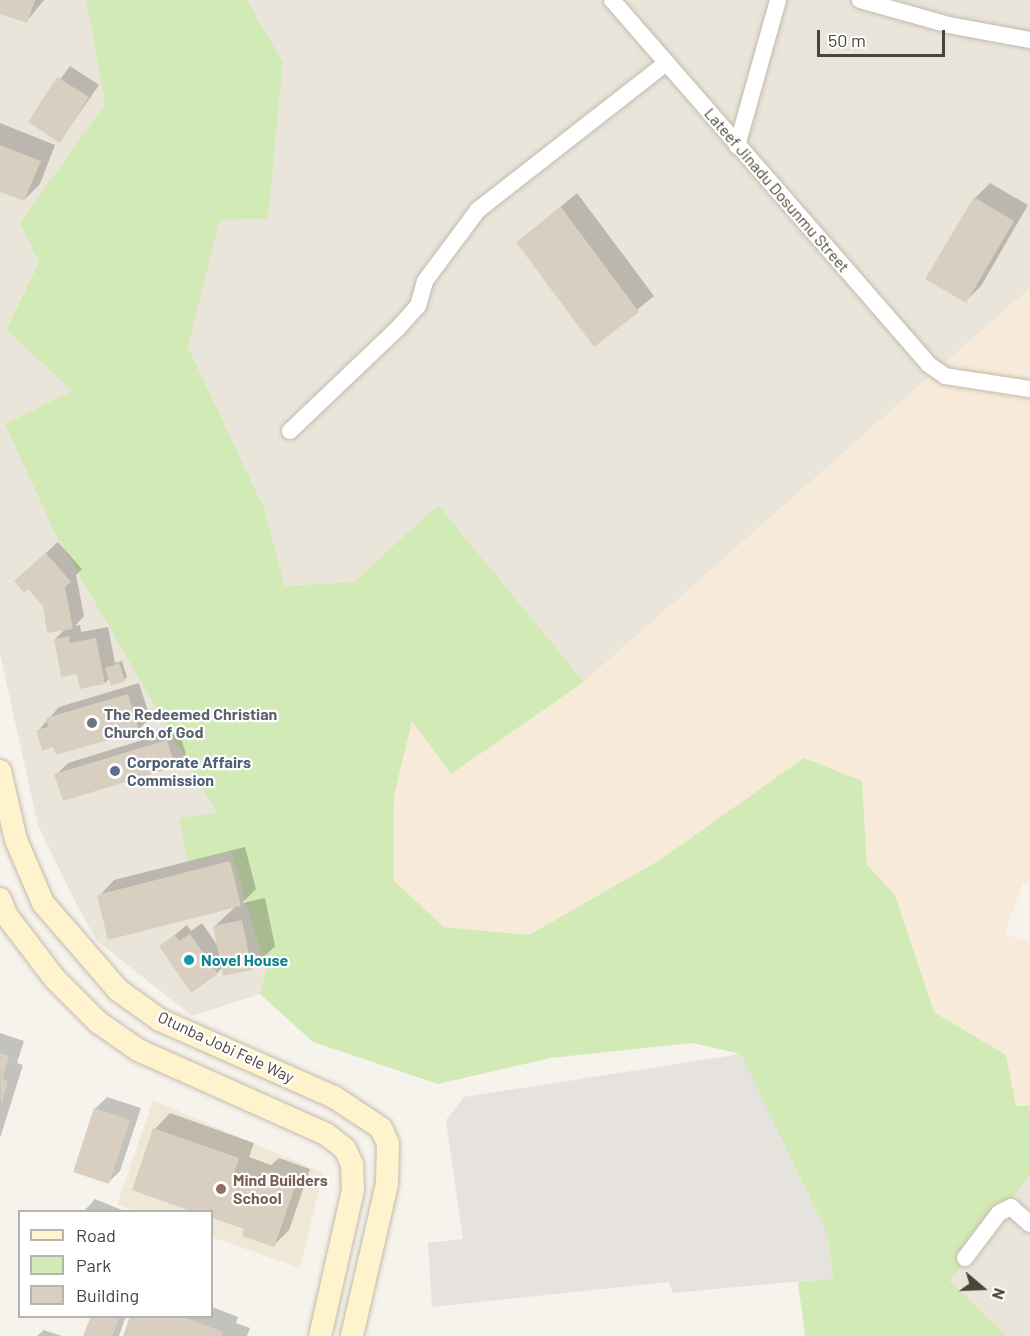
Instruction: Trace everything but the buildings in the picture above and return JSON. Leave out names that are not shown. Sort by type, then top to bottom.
[{"type":"street","name":"Lateef Jinadu Dosunmu Street","points":[[612,0],[928,364],[945,375],[1030,389]]},
{"type":"street","points":[[737,146],[777,0]]},
{"type":"street","points":[[860,0],[949,25],[1030,40]]},
{"type":"street","points":[[290,431],[418,306],[425,281],[478,210],[666,63]]},
{"type":"street","name":"Otunba Jobi Fele Way","points":[[0,771],[16,840],[43,903],[81,951],[118,990],[160,1020],[369,1117],[381,1128],[388,1144],[387,1184],[352,1336]]},
{"type":"street","points":[[0,899],[7,916],[56,979],[98,1022],[138,1050],[326,1134],[345,1149],[352,1164],[354,1190],[320,1336]]},
{"type":"street","points":[[965,1258],[999,1213],[1011,1207],[1030,1224]]},
{"type":"shaded area","points":[[0,0],[86,0],[105,104],[21,223],[39,262],[6,328],[72,391],[5,424],[217,813],[188,861],[231,852],[266,970],[260,994],[192,1016],[97,941],[78,907],[38,826],[0,654]]},
{"type":"shaded area","points":[[247,0],[1030,0],[1030,288],[584,682],[438,506],[354,582],[285,587],[264,508],[188,347],[220,220],[268,219],[283,62]]},
{"type":"shaded area","points":[[1030,288],[1030,885],[1023,883],[1004,934],[1030,943],[1030,1106],[1016,1106],[1006,1055],[934,1012],[895,895],[867,865],[862,781],[805,758],[660,860],[529,935],[444,927],[393,880],[394,796],[412,720],[451,774],[584,682]]},
{"type":"shaded area","points":[[741,1054],[828,1236],[833,1278],[673,1293],[669,1282],[432,1307],[428,1243],[463,1239],[446,1120],[464,1097]]},
{"type":"shaded area","name":"Mind Builders School","points":[[153,1100],[323,1173],[300,1268],[213,1237],[213,1210],[133,1210],[117,1205]]},
{"type":"shaded area","points":[[1030,1175],[1030,1336],[1007,1336],[950,1281]]},
{"type":"green space","points":[[86,0],[247,0],[283,62],[268,219],[220,220],[188,347],[264,508],[285,586],[354,582],[438,505],[584,682],[451,774],[412,721],[394,796],[393,880],[444,927],[529,935],[660,860],[804,758],[862,781],[867,865],[895,895],[934,1012],[1006,1055],[1016,1106],[1030,1106],[1030,1175],[950,1281],[1007,1336],[805,1336],[798,1282],[833,1278],[828,1236],[741,1054],[692,1043],[550,1058],[438,1084],[313,1042],[260,994],[266,970],[231,852],[188,862],[179,818],[217,813],[55,533],[5,424],[72,391],[6,329],[39,262],[20,223],[105,104]]},
{"type":"place","name":"The Redeemed Christian Church of God","points":[[92,723]]},
{"type":"place","name":"Corporate Affairs Commission","points":[[115,771]]},
{"type":"place","name":"Novel House","points":[[189,960]]},
{"type":"place","name":"Mind Builders School","points":[[221,1189]]}]
